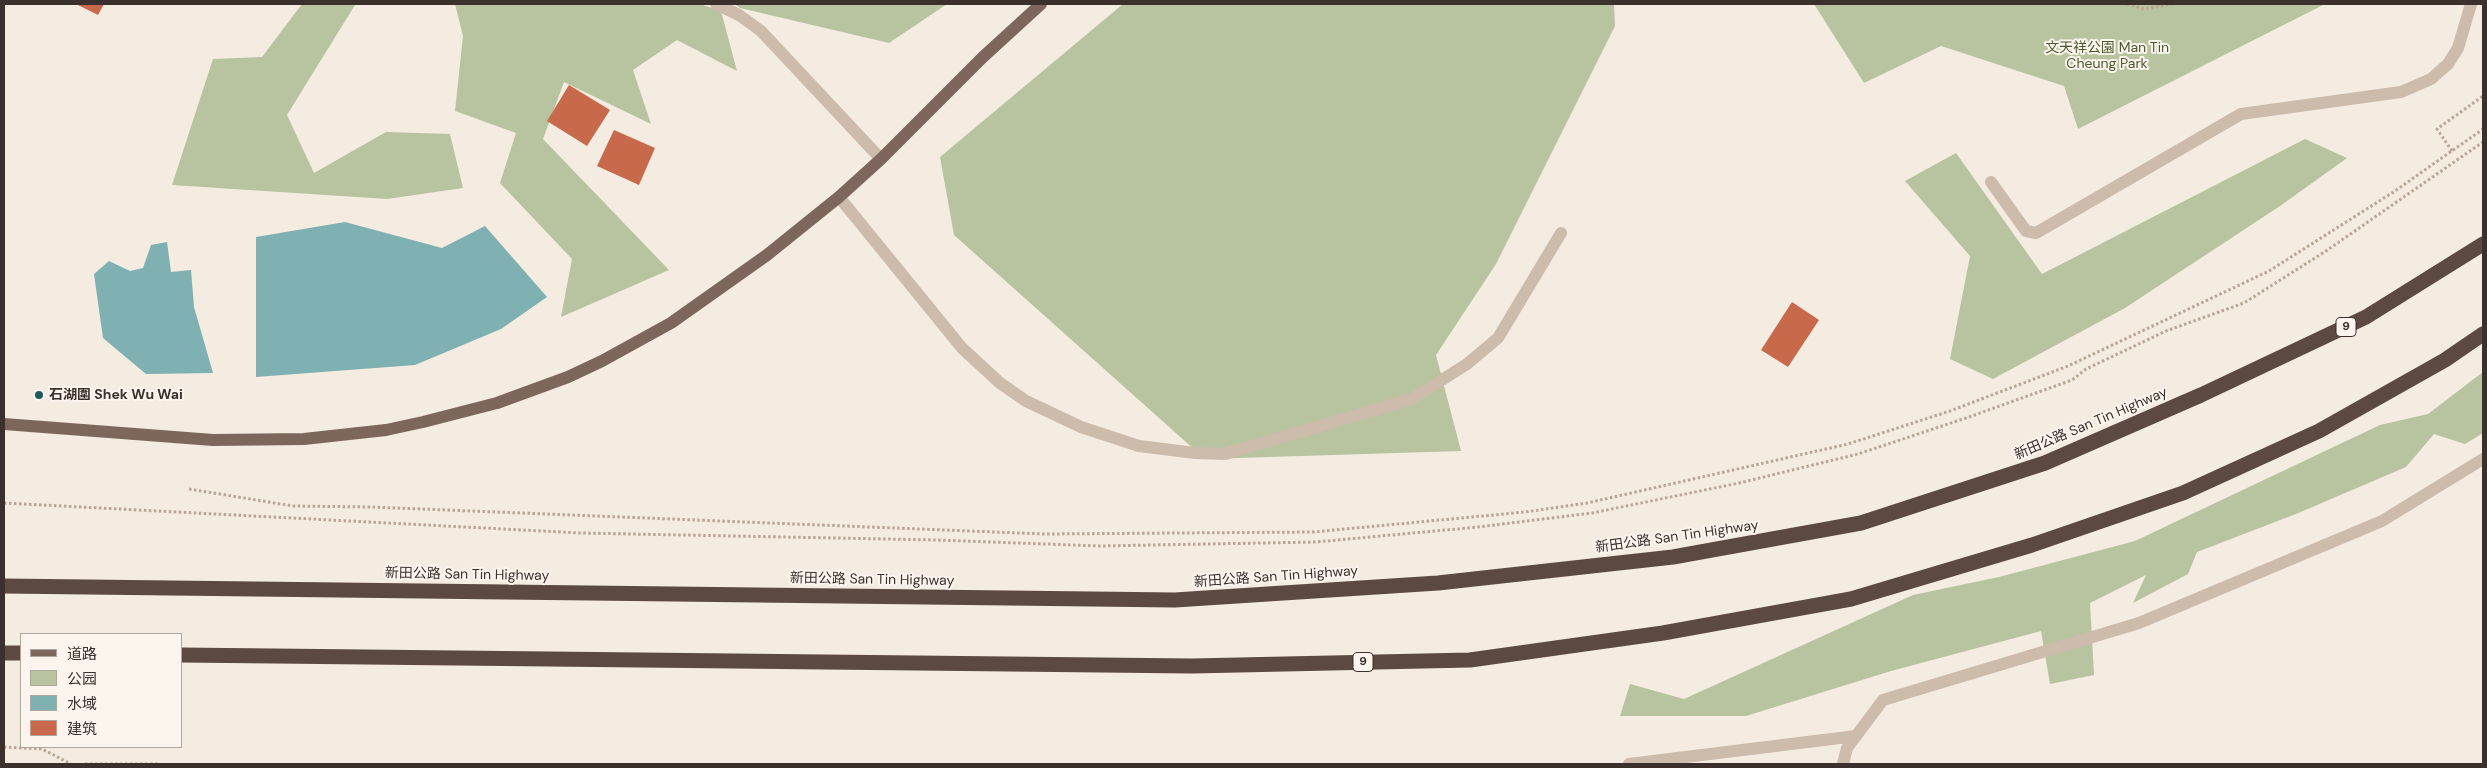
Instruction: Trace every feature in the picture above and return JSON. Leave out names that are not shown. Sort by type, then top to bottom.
[{"type":"highway","name":"新田公路 San Tin Highway","points":[[4,586],[1176,600],[1438,583],[1673,557],[1862,523],[2045,464],[2201,395],[2366,317],[2483,244]]},
{"type":"highway","name":"9","points":[[182,654],[1192,666],[1470,660],[1663,633],[1851,599],[2032,545],[2176,496],[2319,431],[2445,360],[2483,334]]},
{"type":"highway","points":[[4,652],[20,653]]},
{"type":"main road","points":[[4,424],[213,440],[267,441],[304,439],[386,430],[460,414],[543,386],[634,344],[671,323],[736,280],[839,197],[1040,4]]},
{"type":"street","points":[[716,4],[739,15],[761,31],[881,158]]},
{"type":"street","points":[[1991,182],[2026,231],[2036,233],[2241,114],[2401,92],[2431,79],[2448,64],[2458,48],[2471,4]]},
{"type":"street","points":[[839,197],[962,348],[981,367],[1006,387],[1026,401],[1081,427],[1139,446],[1195,453],[1225,454],[1412,399],[1467,364],[1498,338],[1561,234]]},
{"type":"street","points":[[1843,764],[1847,748],[1883,700],[2139,623],[2382,521],[2483,460]]},
{"type":"street","points":[[1629,764],[1856,736]]},
{"type":"path","points":[[2127,4],[2144,9],[2172,4]]},
{"type":"path","points":[[2452,151],[2438,129],[2483,96]]},
{"type":"path","points":[[189,490],[293,506],[372,507],[1054,534],[1313,532],[1525,512],[1587,504],[1848,444],[1950,411],[2068,366],[2269,271],[2483,129]]},
{"type":"path","points":[[4,747],[20,748]]},
{"type":"path","points":[[23,748],[42,749],[71,764]]},
{"type":"path","points":[[85,764],[160,764]]},
{"type":"green space","points":[[302,4],[355,5],[287,115],[314,173],[386,132],[450,134],[463,188],[387,199],[172,185],[213,59],[262,57]]},
{"type":"green space","points":[[455,4],[700,4],[721,11],[737,71],[677,40],[633,70],[651,124],[564,82],[543,139],[669,270],[561,317],[572,259],[500,183],[516,133],[455,111],[463,36]]},
{"type":"green space","points":[[734,4],[947,4],[889,43],[740,8]]},
{"type":"green space","points":[[1123,4],[1614,4],[1615,26],[1496,264],[1436,355],[1461,451],[1205,459],[954,235],[940,157]]},
{"type":"green space","name":"文天祥公園 Man Tin Cheung Park","points":[[1814,4],[2325,4],[2078,129],[2064,86],[1941,46],[1864,83]]},
{"type":"green space","points":[[2305,139],[2347,158],[2280,206],[2125,308],[1993,379],[1950,359],[1970,256],[1905,181],[1956,153],[2042,274]]},
{"type":"green space","points":[[2483,372],[2483,433],[2465,444],[2434,434],[2406,467],[2296,514],[2197,552],[2188,574],[2133,603],[2146,575],[2090,603],[2094,675],[2050,684],[2041,631],[1891,671],[1746,716],[1620,716],[1630,684],[1684,699],[1913,595],[1999,577],[2135,541],[2380,425],[2428,414]]},
{"type":"water","points":[[345,222],[442,248],[485,226],[547,297],[501,329],[415,365],[256,377],[256,237]]},
{"type":"water","points":[[167,242],[171,272],[191,270],[194,307],[213,373],[146,374],[103,338],[94,274],[109,261],[130,271],[143,268],[151,245]]},
{"type":"building","points":[[76,4],[104,4],[98,15]]},
{"type":"building","points":[[569,85],[610,110],[587,146],[547,121]]},
{"type":"building","points":[[614,130],[655,148],[639,185],[597,166]]},
{"type":"building","points":[[1792,302],[1819,320],[1788,367],[1761,350]]},
{"type":"place","name":"石湖圍 Shek Wu Wai","points":[[39,395]]}]
